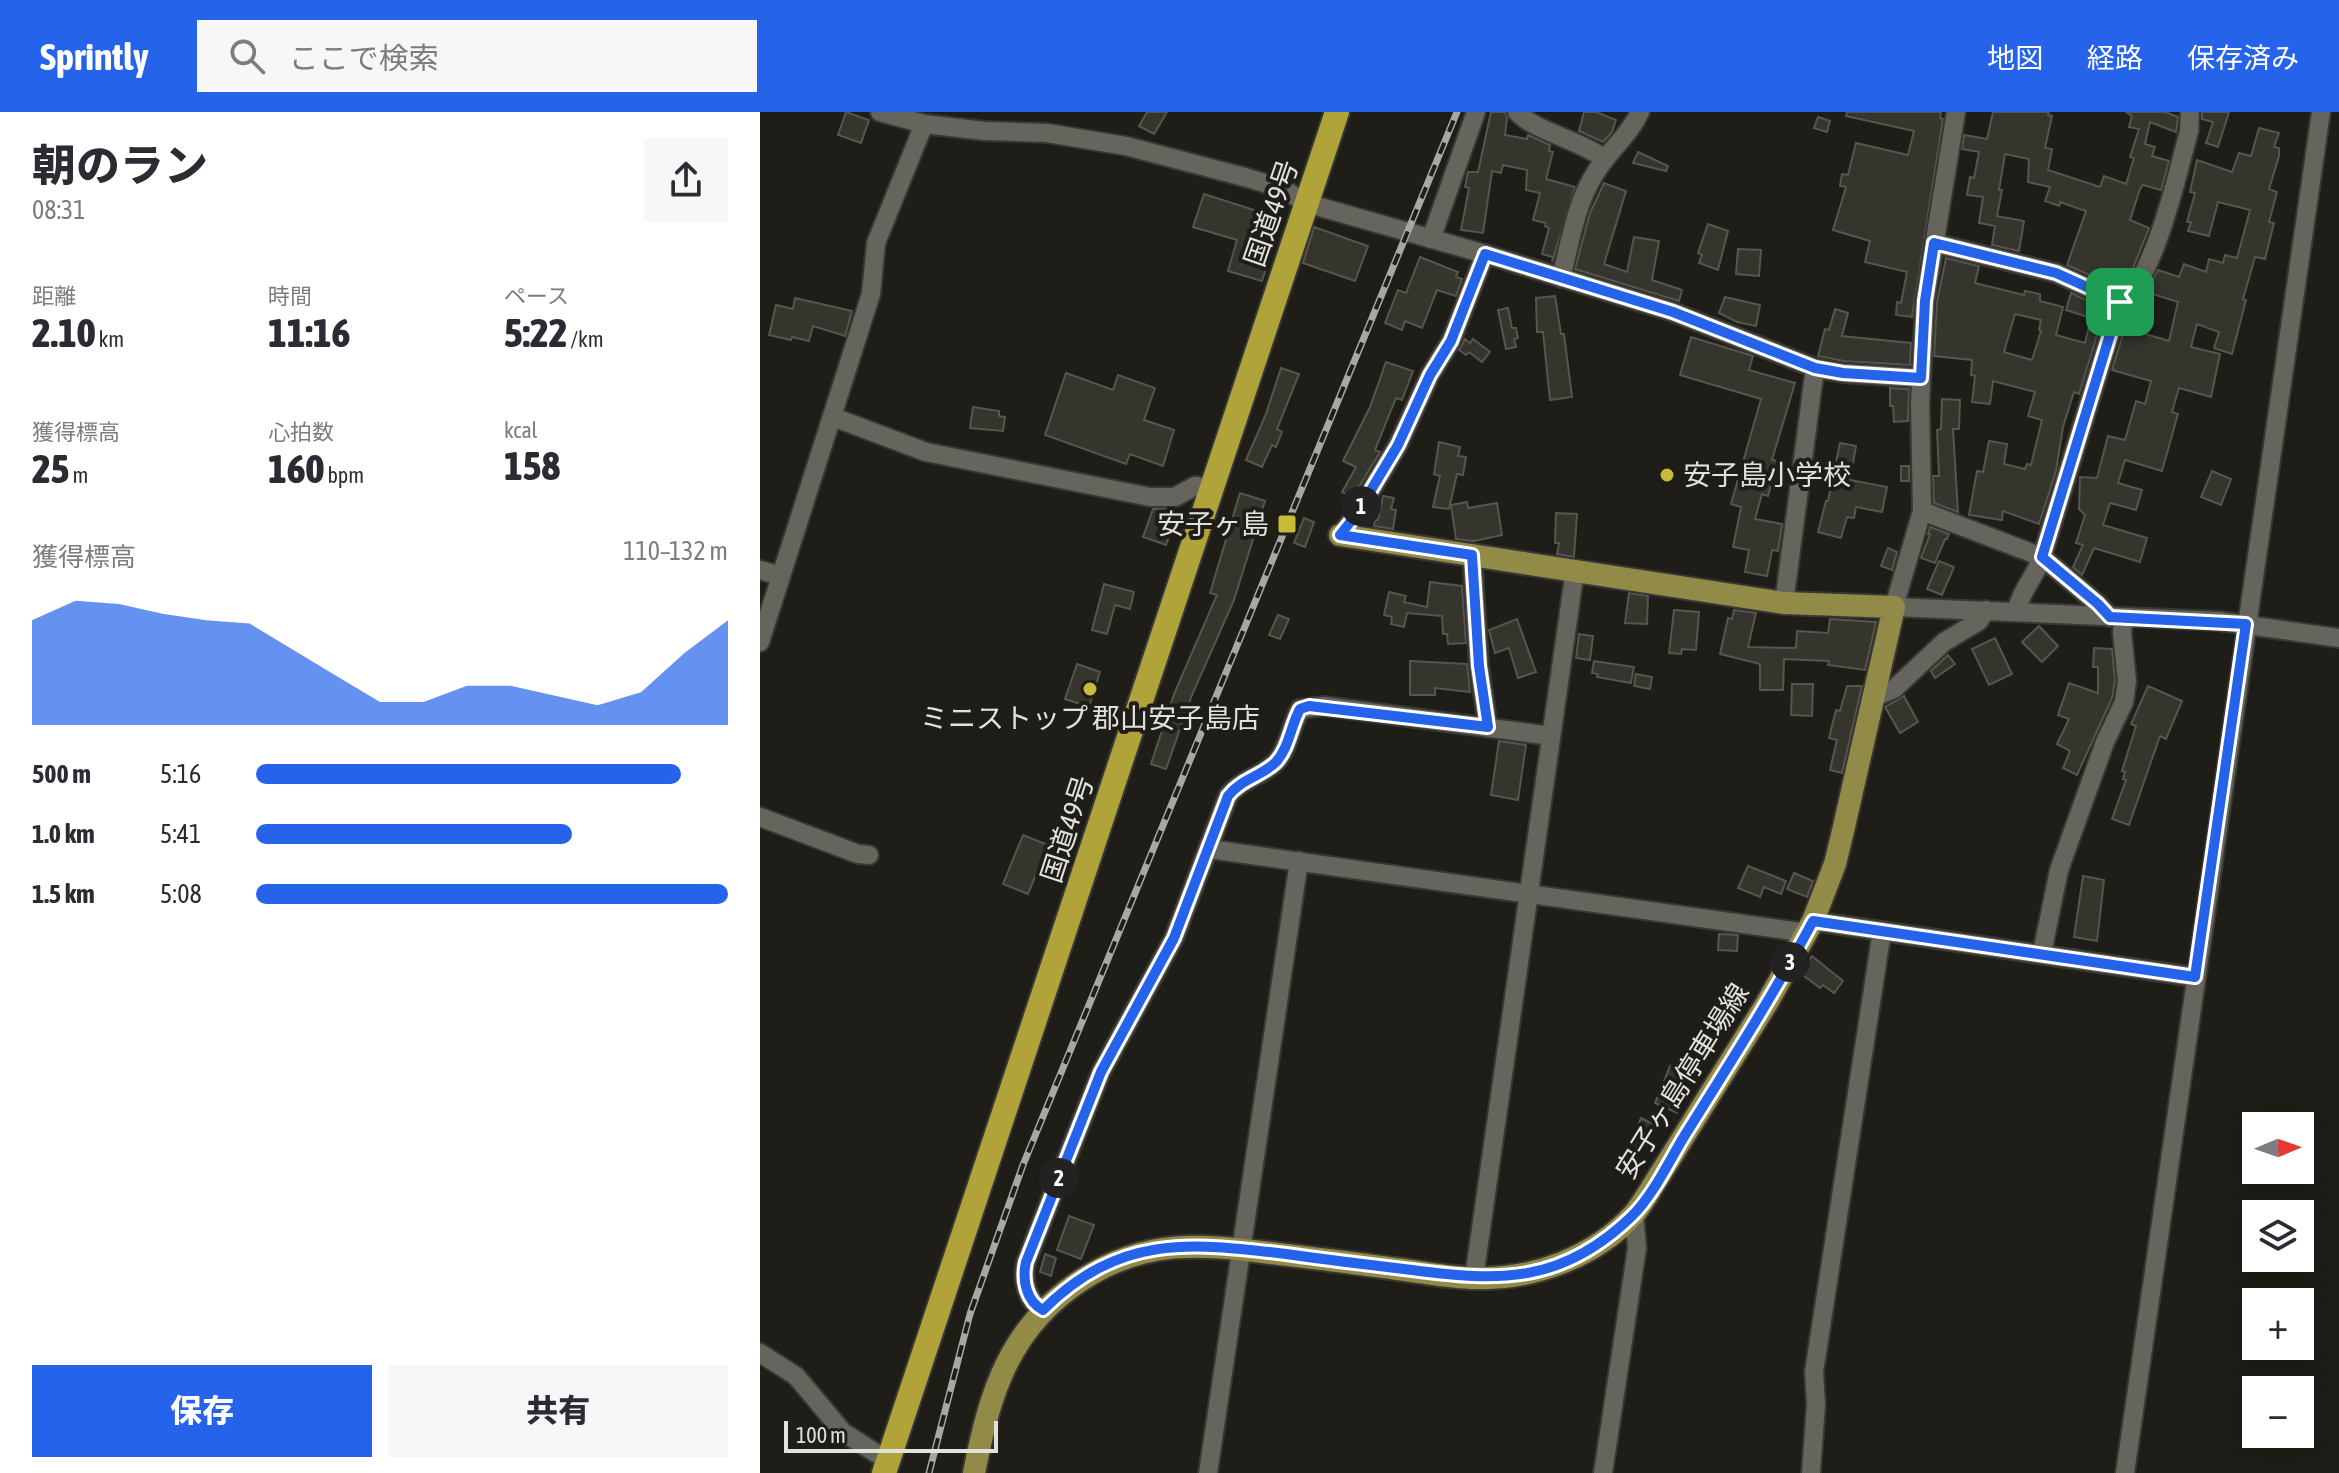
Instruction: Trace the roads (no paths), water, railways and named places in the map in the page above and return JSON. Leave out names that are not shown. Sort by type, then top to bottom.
[{"type":"highway","name":"国道49号","points":[[886,1467],[1337,112]]},
{"type":"main road","points":[[1340,535],[1784,603],[1894,607]]},
{"type":"main road","name":"安子ヶ島停車場線","points":[[974,1473],[987,1412],[1021,1337],[1055,1299],[1095,1271],[1130,1255],[1194,1245],[1474,1278],[1525,1274],[1564,1263],[1596,1245],[1634,1214],[1710,1096],[1810,927],[1835,864],[1894,607]]},
{"type":"street","points":[[880,112],[924,124],[985,131],[1047,133],[1126,146],[1260,182],[1283,189],[1306,203],[1673,312],[1815,368],[1921,378]]},
{"type":"street","points":[[1431,239],[1476,112]]},
{"type":"street","points":[[1517,112],[1527,120],[1587,146],[1605,159]]},
{"type":"street","points":[[1561,278],[1587,187],[1640,112]]},
{"type":"street","points":[[1956,112],[1925,301],[1921,378],[1922,511],[1917,538],[1894,607],[2246,624],[2339,638]]},
{"type":"street","points":[[1934,243],[2056,273],[2120,302],[2129,298],[2144,274],[2172,194],[2189,131],[2190,112]]},
{"type":"street","points":[[2125,1473],[2321,112]]},
{"type":"street","points":[[760,642],[871,294],[876,243],[924,124]]},
{"type":"street","points":[[1340,535],[1356,515],[1398,445],[1430,375],[1451,341],[1485,254]]},
{"type":"street","points":[[2017,611],[2021,596],[2032,581],[2042,557],[2120,302]]},
{"type":"street","points":[[1784,603],[1815,368]]},
{"type":"street","points":[[833,417],[926,452],[1150,497],[1175,497],[1195,486],[1211,488]]},
{"type":"street","points":[[1922,511],[2042,557],[2117,618],[2122,632],[2127,681],[2124,702],[2105,742],[2059,870],[2042,953]]},
{"type":"street","points":[[1472,555],[1479,666],[1488,727]]},
{"type":"street","points":[[760,570],[781,576]]},
{"type":"street","points":[[1474,1278],[1575,570]]},
{"type":"street","points":[[1872,698],[1894,689],[1944,642],[1979,621],[1986,610]]},
{"type":"street","points":[[1043,1310],[1036,1306],[1027,1291],[1024,1276],[1026,1262],[1101,1072],[1169,949],[1228,796],[1241,782],[1272,766],[1280,757],[1300,709],[1324,706],[1551,736]]},
{"type":"street","points":[[760,817],[858,854],[869,855]]},
{"type":"street","points":[[1209,849],[1530,894],[1810,927],[1882,931],[2195,977]]},
{"type":"street","points":[[1208,1473],[1299,861]]},
{"type":"street","points":[[1811,1473],[1816,1404],[1814,1372],[1882,931]]},
{"type":"street","points":[[1603,1473],[1637,1248],[1634,1214]]},
{"type":"street","points":[[760,1353],[796,1376],[843,1432],[886,1467]]},
{"type":"railway","points":[[929,1473],[970,1314],[1023,1165],[1457,112]]},
{"type":"place","name":"安子島小学校","points":[[1667,475]]},
{"type":"place","name":"安子ヶ島","points":[[1287,524]]},
{"type":"place","name":"ミニストップ 郡山安子島店","points":[[1090,689]]}]
